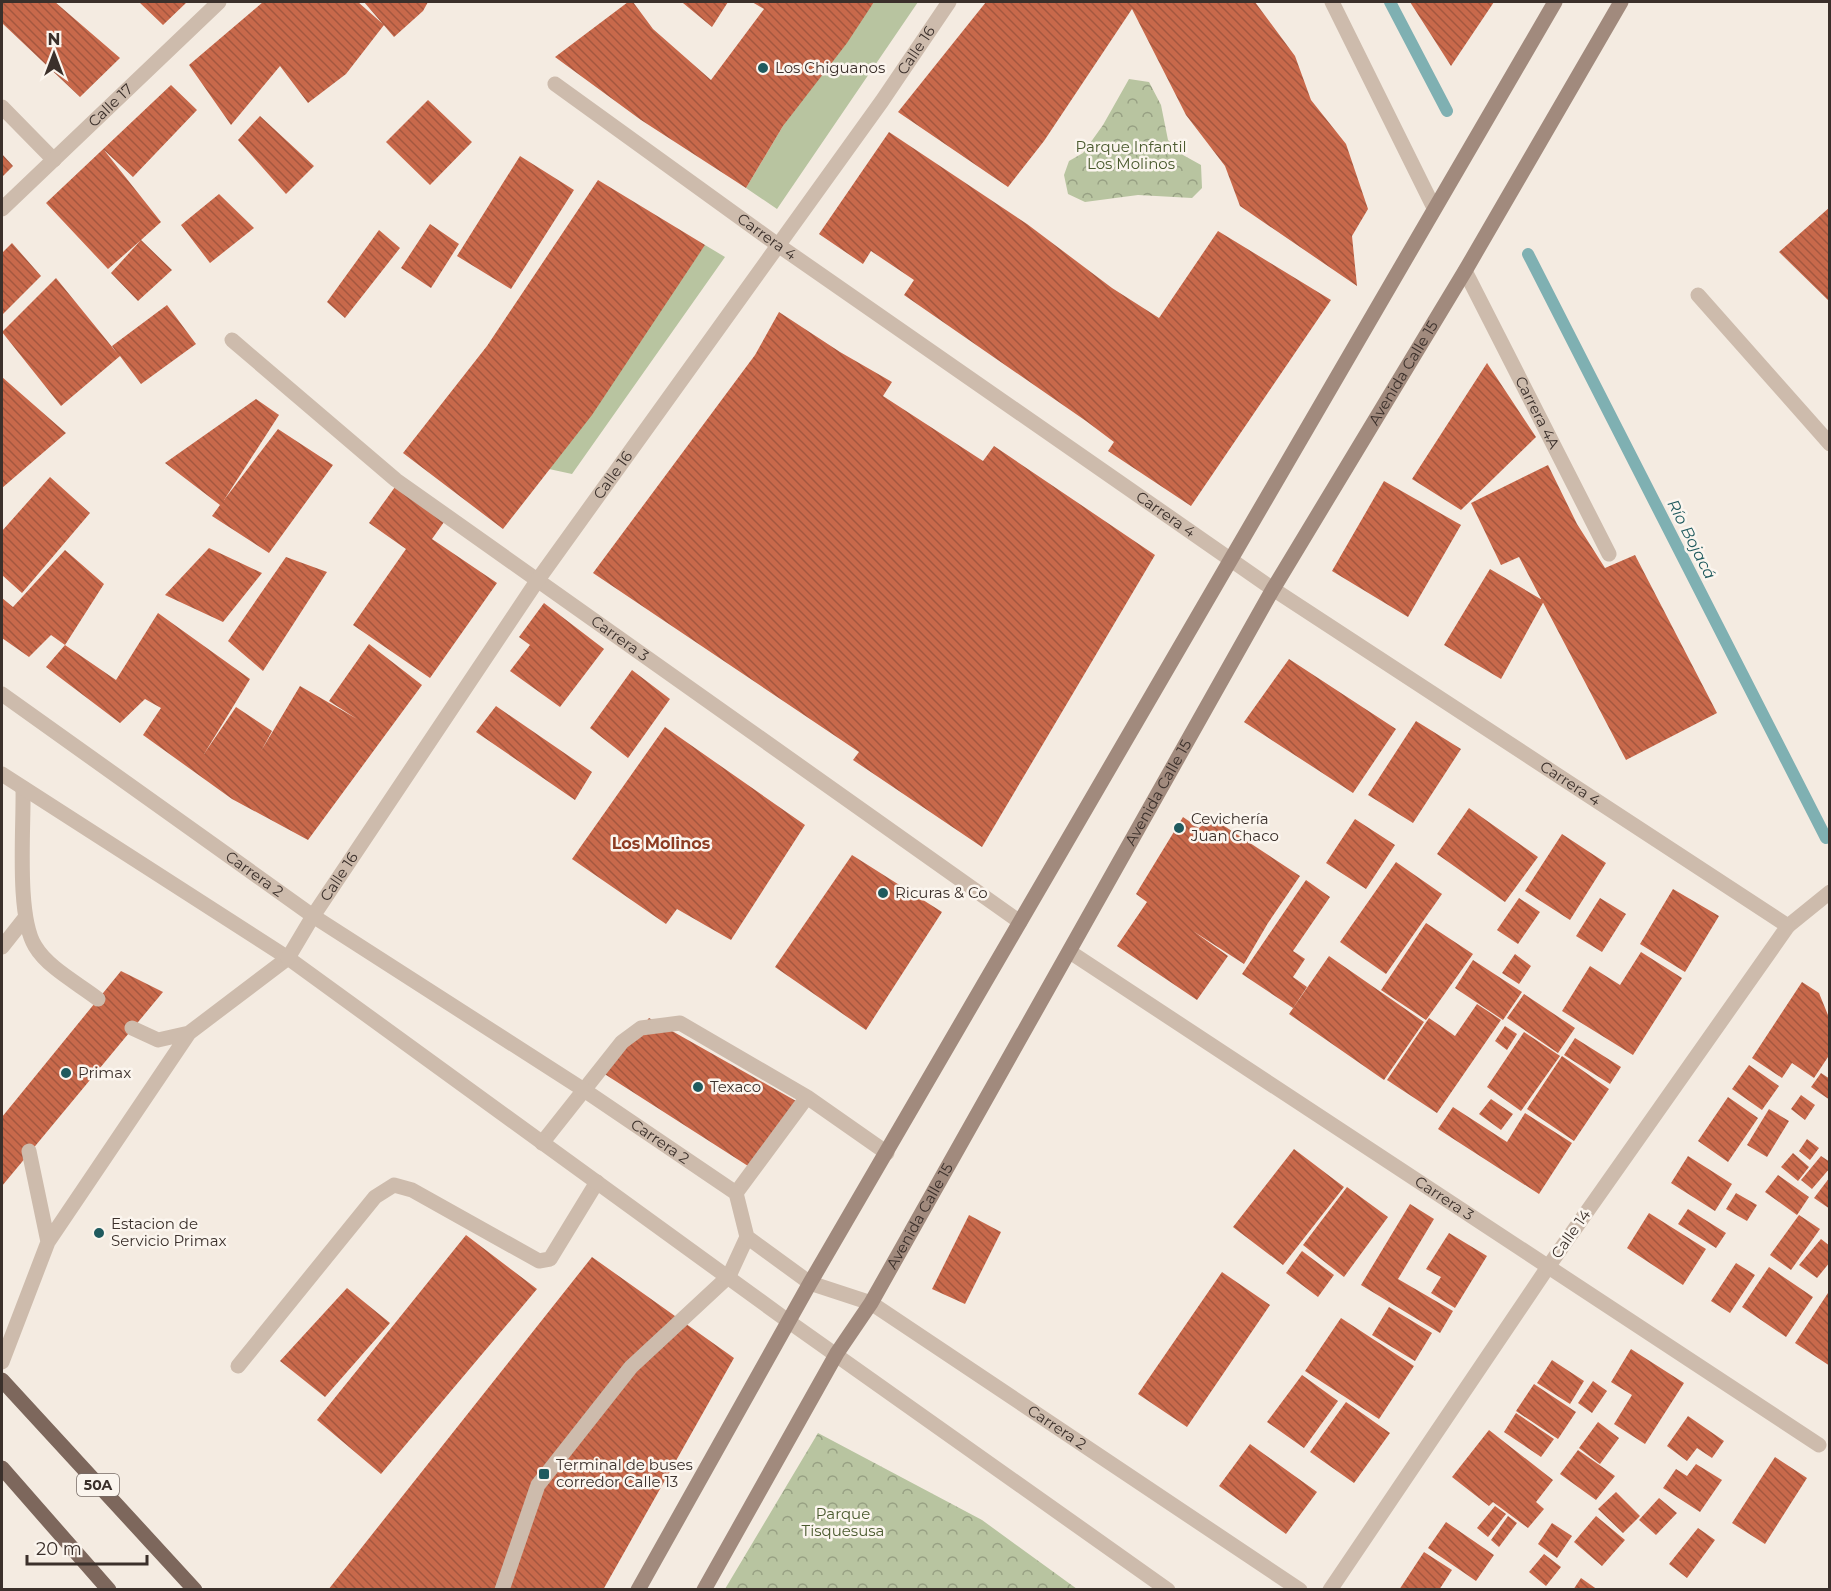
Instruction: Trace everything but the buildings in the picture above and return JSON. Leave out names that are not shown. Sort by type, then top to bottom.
[{"type":"main road","points":[[638,1590],[788,1321],[1555,2]]},
{"type":"main road","name":"Avenida Calle 15","points":[[704,1590],[837,1353],[871,1303],[1273,589],[1483,241],[1621,2]]},
{"type":"main road","name":"50A","points":[[2,1380],[195,1590]]},
{"type":"main road","points":[[2,1468],[109,1590]]},
{"type":"street","name":"Calle 17","points":[[2,209],[219,2]]},
{"type":"street","name":"Calle 16","points":[[288,958],[312,916],[537,581],[892,88],[949,2]]},
{"type":"street","points":[[1332,2],[1434,208]]},
{"type":"street","name":"Carrera 4","points":[[555,84],[778,245],[1273,589],[1788,926]]},
{"type":"street","points":[[2,106],[54,160]]},
{"type":"street","name":"Carrera 4A","points":[[1465,271],[1609,554]]},
{"type":"street","points":[[1698,295],[1830,444]]},
{"type":"street","name":"Carrera 3","points":[[232,340],[396,480],[1020,922]]},
{"type":"street","name":"Carrera 2","points":[[2,693],[312,916],[584,1090],[736,1193]]},
{"type":"street","points":[[2,774],[288,958],[788,1321],[837,1353],[1168,1590]]},
{"type":"street","points":[[23,788],[25,918],[35,946],[98,999]]},
{"type":"street","name":"Calle 14","points":[[1330,1590],[1548,1267],[1788,926],[1830,892]]},
{"type":"street","points":[[2,947],[25,918]]},
{"type":"street","name":"Carrera 3","points":[[1070,952],[1819,1445]]},
{"type":"street","points":[[2,1362],[48,1242],[189,1033],[288,958]]},
{"type":"street","points":[[542,1143],[622,1042],[641,1028],[680,1023],[807,1097],[887,1153]]},
{"type":"street","points":[[132,1028],[158,1040],[189,1033]]},
{"type":"street","points":[[502,1590],[538,1485],[631,1367],[729,1276],[747,1237],[736,1193],[807,1097]]},
{"type":"street","points":[[29,1151],[48,1242]]},
{"type":"street","points":[[238,1366],[375,1197],[393,1185],[412,1190],[539,1261],[550,1259],[597,1182]]},
{"type":"street","name":"Carrera 2","points":[[747,1237],[810,1283],[871,1303],[1300,1590]]},
{"type":"green space","points":[[874,2],[918,2],[777,209],[746,188],[783,126]]},
{"type":"green space","name":"Parque Infantil Los Molinos","points":[[1129,79],[1149,82],[1161,105],[1168,140],[1183,155],[1201,165],[1202,188],[1192,198],[1138,195],[1085,202],[1068,194],[1064,175],[1069,161],[1083,153],[1103,125]]},
{"type":"green space","points":[[705,245],[725,257],[572,474],[549,469]]},
{"type":"green space","name":"Parque Tisquesusa","points":[[818,1433],[982,1520],[1077,1589],[725,1589]]},
{"type":"waterway","name":"Río Bojacá","points":[[1390,2],[1447,111]]},
{"type":"waterway","name":"Río Bojacá","points":[[1528,254],[1826,838]]},
{"type":"place","name":"Los Chiguanos","points":[[763,68]]},
{"type":"place","name":"Cevichería Juan Chaco","points":[[1179,828]]},
{"type":"place","name":"Ricuras & Co","points":[[883,893]]},
{"type":"place","name":"Primax","points":[[66,1073]]},
{"type":"place","name":"Texaco","points":[[698,1087]]},
{"type":"place","name":"Estacion de Servicio Primax","points":[[99,1233]]},
{"type":"place","name":"Terminal de buses corredor Calle 13","points":[[544,1474]]},
{"type":"district","name":"Los Molinos","points":[[661,843]]}]
